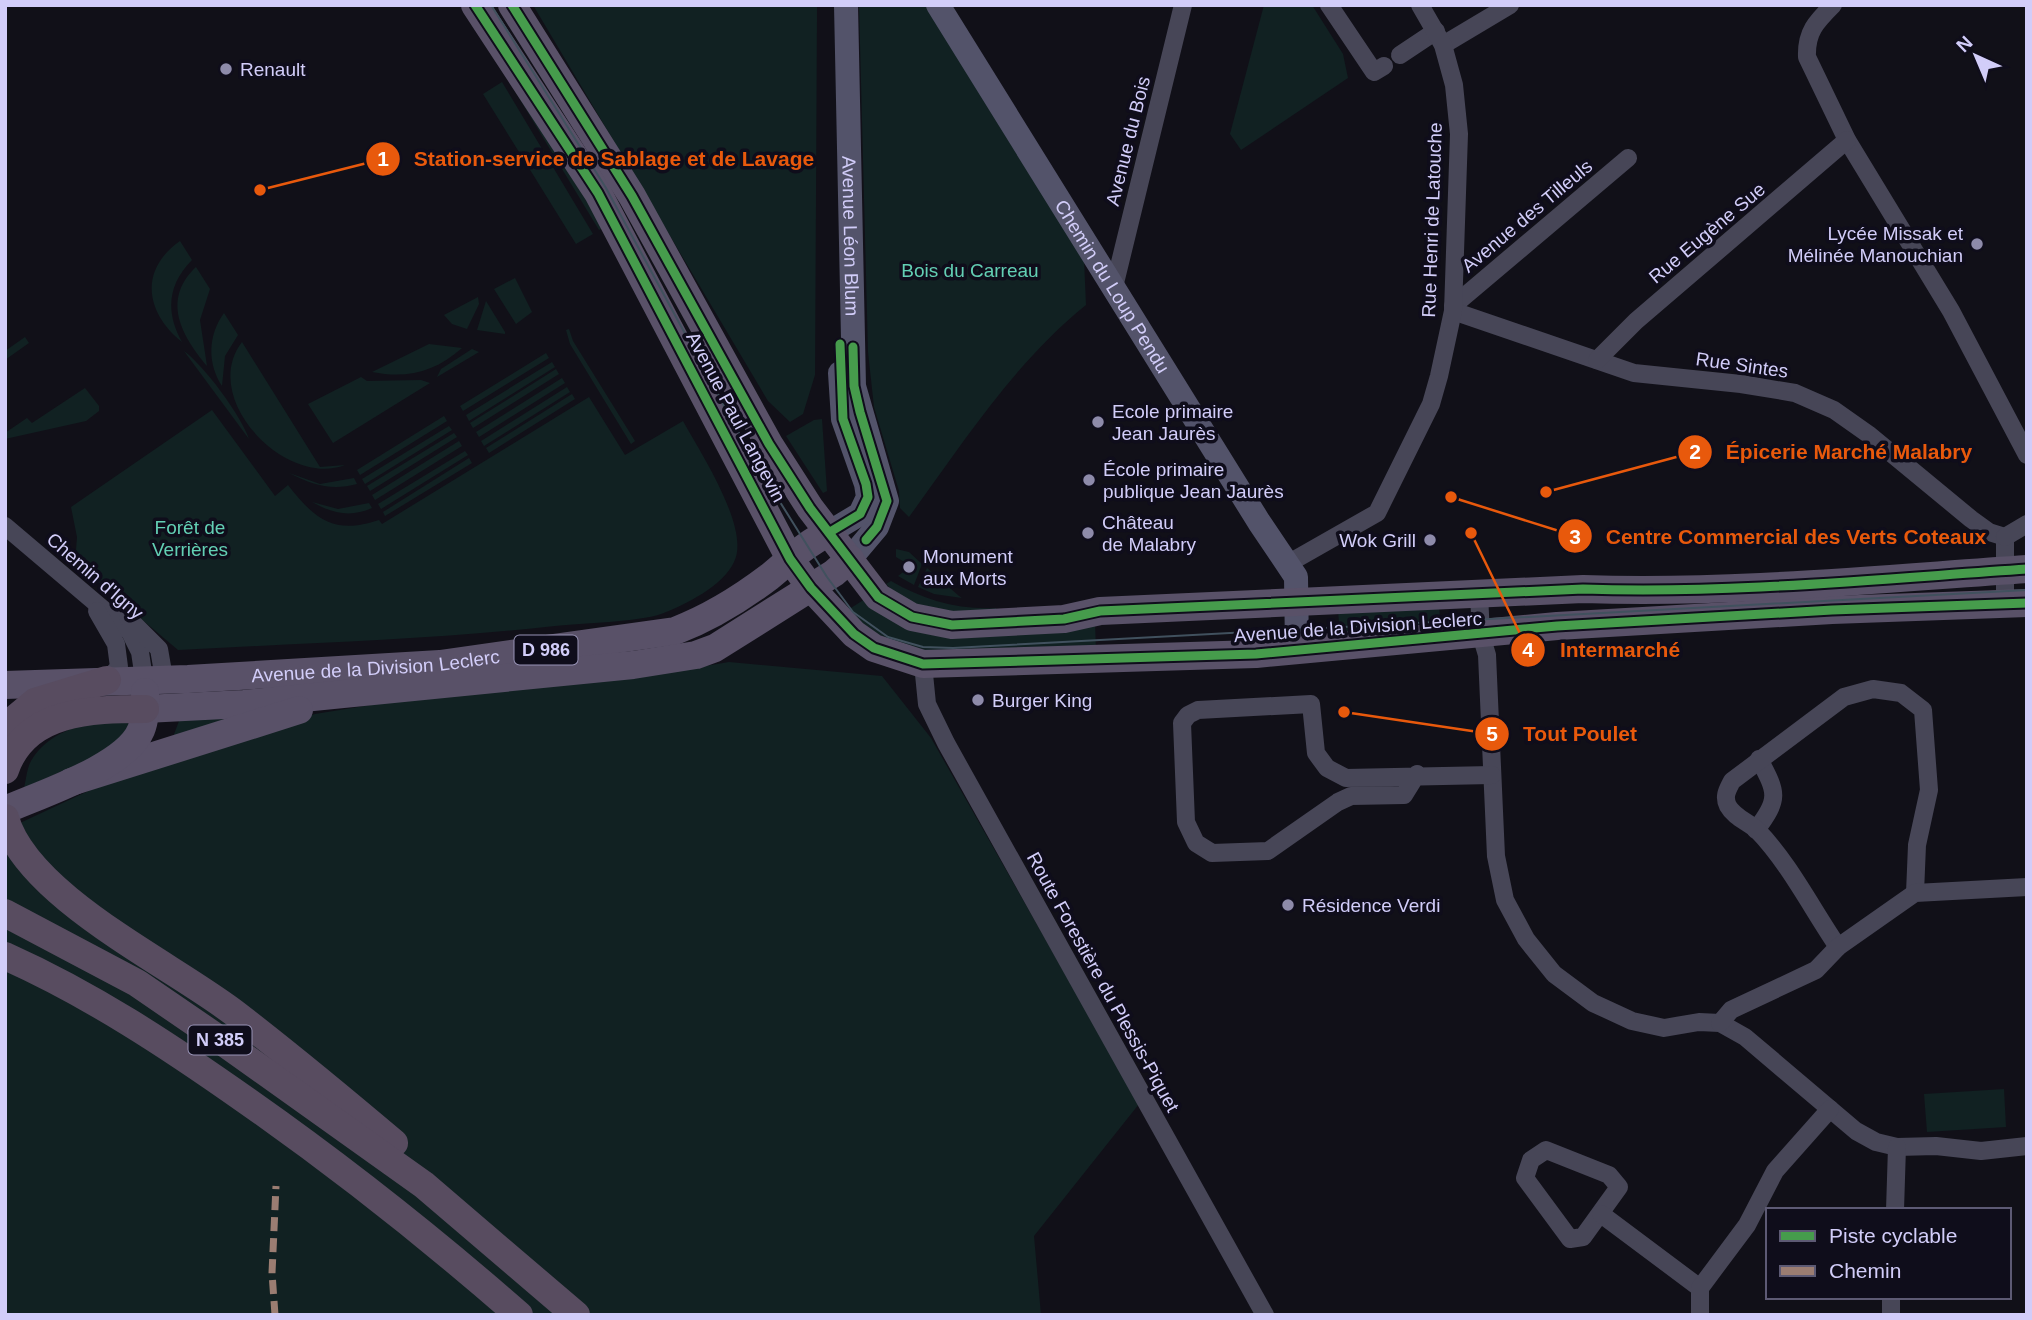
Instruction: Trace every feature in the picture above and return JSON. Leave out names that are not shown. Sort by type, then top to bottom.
[{"type":"highway","points":[[5,727],[35,702],[107,680]]},
{"type":"highway","points":[[5,770],[26,736],[51,720],[81,712],[156,709]]},
{"type":"highway","points":[[5,818],[12,838],[46,880],[111,930],[235,1013],[410,1157],[424,1185]]},
{"type":"highway","name":"N 385","points":[[5,913],[137,983],[424,1185],[576,1315]]},
{"type":"highway","name":"N 385","points":[[5,956],[125,1017],[205,1072],[306,1143],[519,1315]]},
{"type":"highway","points":[[5,975],[121,1032],[180,1067],[205,1072]]},
{"type":"main road","name":"Avenue Paul Langevin","points":[[475,5],[598,192],[790,559],[811,588]]},
{"type":"main road","name":"Avenue Paul Langevin","points":[[512,5],[632,196],[745,403],[810,508],[849,538],[871,589]]},
{"type":"main road","name":"Avenue Léon Blum","points":[[833,5],[840,402],[846,431],[866,484],[868,497],[849,538]]},
{"type":"main road","name":"Avenue Léon Blum","points":[[846,5],[854,386],[887,501],[877,527],[849,538]]},
{"type":"main road","name":"Chemin du Loup Pendu","points":[[938,5],[1259,522],[1289,563],[1296,577],[1294,603],[1297,649]]},
{"type":"main road","name":"Avenue de la Division Leclerc","points":[[107,680],[440,664],[675,631],[708,617],[768,578],[812,541],[849,538]]},
{"type":"main road","points":[[811,588],[849,538]]},
{"type":"main road","name":"Avenue de la Division Leclerc","points":[[871,589],[892,607],[912,617],[952,625],[1063,618],[1100,611],[1583,589],[1647,591],[1875,580],[2015,569]]},
{"type":"main road","name":"Avenue de la Division Leclerc","points":[[156,709],[385,690],[672,659],[715,648],[784,602],[811,588],[834,613],[874,648],[923,664],[1067,657],[1102,660],[1297,649],[1481,635],[1557,626],[1832,610],[2016,603]]},
{"type":"main road","points":[[116,770],[161,742],[167,729],[156,709],[154,679]]},
{"type":"main road","name":"D 986","points":[[5,685],[107,680]]},
{"type":"main road","points":[[5,810],[71,782],[303,709],[385,690]]},
{"type":"main road","points":[[71,782],[129,747],[156,709]]},
{"type":"street","name":"Avenue du Bois","points":[[1114,287],[1183,5]]},
{"type":"street","points":[[1329,5],[1374,72],[1384,66]]},
{"type":"street","name":"Rue Henri de Latouche","points":[[1289,563],[1377,513],[1431,404],[1453,309],[1459,134],[1454,85],[1440,38],[1420,5]]},
{"type":"street","points":[[1400,55],[1510,5]]},
{"type":"street","points":[[1833,5],[1812,27],[1807,43],[1807,57],[1847,140],[1951,311],[2027,456]]},
{"type":"street","name":"Rue Eugène Sue","points":[[1597,360],[1636,321],[1847,140]]},
{"type":"street","name":"Avenue des Tilleuls","points":[[1453,309],[1629,158]]},
{"type":"street","name":"Rue Sintes","points":[[1453,309],[1634,373],[1741,384],[1795,393],[1824,405],[1868,434],[1989,532],[2005,537]]},
{"type":"street","points":[[2016,603],[2015,569],[2005,537],[2027,524]]},
{"type":"street","name":"Chemin d'Igny","points":[[5,526],[134,639],[154,679]]},
{"type":"street","points":[[53,566],[99,595],[152,639],[161,653],[154,679]]},
{"type":"street","points":[[74,584],[98,612],[119,653],[119,667],[107,680]]},
{"type":"street","points":[[1479,594],[1481,635],[1486,655],[1496,856],[1505,900],[1526,939],[1555,974],[1593,1003],[1632,1021],[1664,1028],[1699,1022],[1720,1023],[1745,1037],[1856,1131],[1876,1142],[1897,1147],[1936,1146],[1982,1151],[2027,1146]]},
{"type":"street","name":"Route Forestière du Plessis-Piquet","points":[[923,664],[928,704],[946,743],[1265,1315]]},
{"type":"street","points":[[1838,947],[1795,881],[1756,830],[1733,813],[1726,804],[1725,794],[1732,781],[1844,697],[1873,689],[1901,693],[1923,710],[1929,790],[1917,845],[1915,893]]},
{"type":"street","points":[[1418,775],[1404,795],[1351,796],[1268,851],[1212,853],[1196,843],[1186,822],[1182,723],[1188,715],[1198,710],[1311,704],[1316,753],[1327,768],[1346,778],[1418,775],[1492,775]]},
{"type":"street","points":[[1756,830],[1771,810],[1775,798],[1773,786],[1759,759]]},
{"type":"street","points":[[1720,1023],[1731,1010],[1816,970],[1838,947],[1915,893],[2027,887]]},
{"type":"street","points":[[1700,1315],[1700,1288],[1747,1225],[1775,1171],[1830,1109]]},
{"type":"street","points":[[1895,1208],[1897,1147]]},
{"type":"street","points":[[1546,1150],[1609,1175],[1619,1186],[1601,1214],[1583,1237],[1570,1239],[1525,1178],[1531,1160],[1546,1150]]},
{"type":"street","points":[[1601,1214],[1700,1288]]},
{"type":"green space","points":[[533,5],[817,5],[815,375],[803,414],[790,422],[768,401]]},
{"type":"green space","name":"Bois du Carreau","points":[[859,5],[926,5],[1084,259],[1086,305],[1036,352],[1013,378],[909,517],[900,508],[899,491],[874,407],[868,352]]},
{"type":"green space","points":[[1264,5],[1312,5],[1343,54],[1348,78],[1241,150],[1230,134]]},
{"type":"green space","points":[[502,82],[593,234],[576,244],[483,94]]},
{"type":"green space","points":[[513,88],[604,227],[599,230]]},
{"type":"green space","points":[[180,241],[192,260],[178,279],[172,299],[173,320],[182,342],[160,318],[152,291],[158,265],[167,252]]},
{"type":"green space","points":[[196,267],[210,289],[200,320],[207,366],[190,343],[179,318],[179,292],[185,279]]},
{"type":"green space","points":[[515,278],[532,312],[516,324],[494,289]]},
{"type":"green space","points":[[478,297],[479,304],[467,329],[452,324],[444,315]]},
{"type":"green space","points":[[486,301],[505,332],[505,334],[477,330]]},
{"type":"green space","points":[[224,313],[238,335],[225,356],[222,386],[214,368],[211,349],[215,330]]},
{"type":"green space","points":[[569,329],[573,341],[635,441],[631,444],[570,344],[566,330]]},
{"type":"green space","points":[[25,337],[29,343],[5,360],[5,351]]},
{"type":"green space","points":[[242,342],[320,467],[345,465],[322,469],[298,463],[275,451],[255,433],[240,412],[232,388],[232,364]]},
{"type":"green space","points":[[429,344],[462,348],[441,363],[420,372],[397,375],[372,372]]},
{"type":"green space","points":[[472,349],[479,352],[437,377],[441,369]]},
{"type":"green space","points":[[184,351],[221,392],[249,439]]},
{"type":"green space","points":[[546,353],[549,358],[463,411],[460,406]]},
{"type":"green space","points":[[552,362],[555,367],[469,421],[466,415]]},
{"type":"green space","points":[[556,369],[559,374],[473,428],[470,423]]},
{"type":"green space","points":[[361,377],[367,381],[421,380],[430,383],[333,443],[308,404]]},
{"type":"green space","points":[[562,378],[565,383],[479,437],[476,432]]},
{"type":"green space","points":[[567,387],[570,392],[484,446],[481,441]]},
{"type":"green space","points":[[85,388],[99,406],[99,411],[86,421],[5,439],[5,433],[27,418],[32,423]]},
{"type":"green space","points":[[572,394],[575,399],[489,453],[486,448]]},
{"type":"green space","name":"Forêt de Verrières","points":[[589,397],[625,455],[683,421],[730,511],[736,530],[737,548],[729,571],[702,594],[661,614],[624,621],[461,635],[178,650],[75,563],[77,537],[71,507],[212,410],[275,496],[288,485],[317,515],[338,525],[350,526],[379,520],[382,524]]},
{"type":"green space","points":[[444,416],[447,421],[360,475],[357,470]]},
{"type":"green space","points":[[822,419],[827,491],[823,493],[786,436],[814,420]]},
{"type":"green space","points":[[449,426],[452,430],[365,484],[362,479]]},
{"type":"green space","points":[[454,433],[457,437],[370,491],[367,486]]},
{"type":"green space","points":[[459,441],[462,446],[375,500],[372,495]]},
{"type":"green space","points":[[465,451],[468,455],[381,509],[378,504]]},
{"type":"green space","points":[[469,458],[472,463],[385,516],[383,512]]},
{"type":"green space","points":[[289,473],[320,484],[354,478],[357,484],[322,486]]},
{"type":"green space","points":[[312,502],[338,509],[369,503],[372,508],[356,513],[341,513]]},
{"type":"green space","points":[[896,549],[909,552],[922,564],[914,585],[898,576],[911,566],[896,557]]},
{"type":"green space","points":[[927,568],[962,598],[934,594],[918,587]]},
{"type":"green space","points":[[891,581],[916,594],[942,602],[996,608],[996,611],[952,612],[923,607],[897,594],[886,584]]},
{"type":"green space","points":[[865,599],[877,611],[1095,620],[1096,653],[902,651],[843,613]]},
{"type":"green space","points":[[1439,605],[1441,631],[1340,636],[1338,610]]},
{"type":"green space","points":[[729,662],[882,676],[931,738],[1139,1104],[1034,1236],[1041,1315],[5,1315],[5,830],[148,763],[315,714],[469,689],[676,671]]},
{"type":"green space","points":[[310,700],[173,737],[179,721]]},
{"type":"green space","points":[[113,720],[128,723],[130,731],[113,749],[24,788],[31,761],[38,751],[56,736],[78,727]]},
{"type":"green space","points":[[2004,1089],[2006,1127],[1927,1132],[1924,1094]]},
{"type":"tram line","points":[[491,5],[606,188],[753,459],[827,577],[853,612],[888,637],[923,647],[953,648],[2027,590]]},
{"type":"marked path","points":[[275,1315],[272,1273],[276,1186]]},
{"type":"cycle path","points":[[475,5],[598,193],[790,559],[811,588],[854,634],[874,648],[923,664],[1256,654],[1557,626],[1832,610],[2027,603]]},
{"type":"cycle path","points":[[512,5],[632,196],[769,444],[810,508],[878,597],[912,617],[952,625],[1064,619],[1100,611],[1583,589],[1750,588],[2027,569]]},
{"type":"cycle path","points":[[830,532],[860,514],[868,497],[843,419],[840,344]]},
{"type":"cycle path","points":[[853,347],[854,386],[887,501],[877,527],[866,540]]},
{"type":"place","name":"Renault","points":[[226,69]]},
{"type":"place","name":"Station-service de Sablage et de Lavage","points":[[260,190]]},
{"type":"place","name":"Lycée Missak et Mélinée Manouchian","points":[[1977,244]]},
{"type":"place","name":"Ecole primaire Jean Jaurès","points":[[1098,422]]},
{"type":"place","name":"École primaire publique Jean Jaurès","points":[[1089,480]]},
{"type":"place","name":"Épicerie Marché Malabry","points":[[1546,492]]},
{"type":"place","name":"Centre Commercial des Verts Coteaux","points":[[1451,497]]},
{"type":"place","name":"Château de Malabry","points":[[1088,533]]},
{"type":"place","name":"Intermarché","points":[[1471,533]]},
{"type":"place","name":"Wok Grill","points":[[1430,540]]},
{"type":"place","name":"Monument aux Morts","points":[[909,567]]},
{"type":"place","name":"Burger King","points":[[978,700]]},
{"type":"place","name":"Tout Poulet","points":[[1344,712]]},
{"type":"place","name":"Résidence Verdi","points":[[1288,905]]}]
